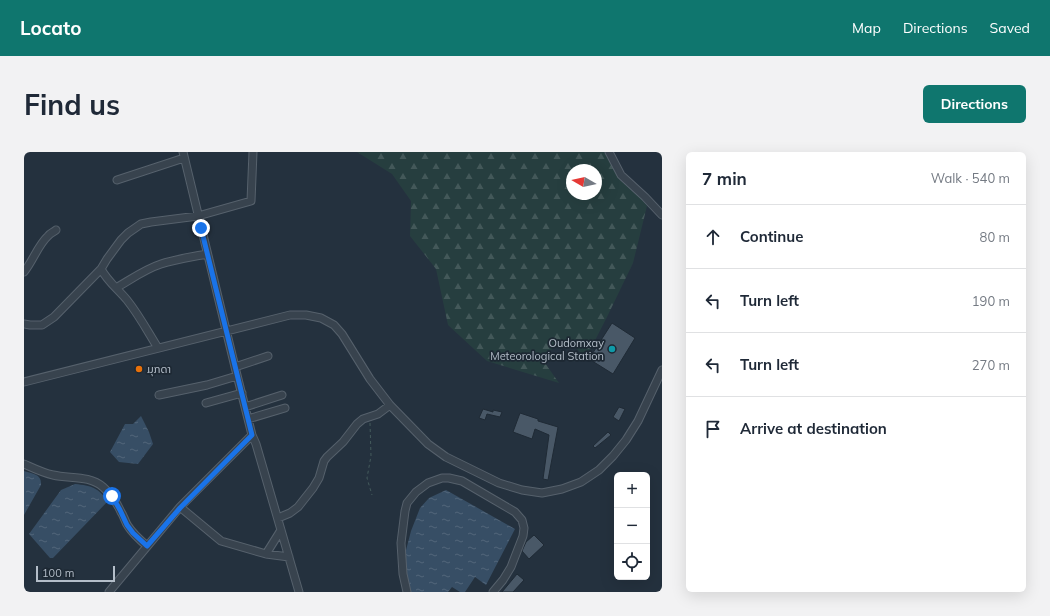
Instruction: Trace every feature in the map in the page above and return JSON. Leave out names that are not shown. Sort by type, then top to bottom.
[{"type":"street","points":[[24,324],[42,325],[54,317],[101,269],[107,258],[121,240],[141,224],[198,216],[251,201],[253,152]]},
{"type":"street","points":[[609,152],[621,175],[645,197],[662,216]]},
{"type":"street","points":[[117,180],[183,155],[252,435],[299,592]]},
{"type":"street","points":[[24,272],[43,242],[56,230]]},
{"type":"street","points":[[116,288],[159,264],[207,254]]},
{"type":"street","points":[[101,269],[106,277],[126,299],[158,348]]},
{"type":"street","points":[[24,382],[290,315],[306,315],[322,318],[334,325],[342,334],[370,379],[390,405],[428,444],[446,457],[498,483],[522,490],[542,493],[562,489],[581,482],[599,470],[613,456],[626,440],[638,421],[662,370]]},
{"type":"street","points":[[235,367],[268,356]]},
{"type":"street","points":[[158,395],[207,385],[237,376]]},
{"type":"street","points":[[206,403],[242,393]]},
{"type":"street","points":[[245,407],[282,395]]},
{"type":"street","points":[[278,518],[290,513],[298,507],[314,488],[319,478],[324,461],[343,442],[357,424],[378,414],[390,405]]},
{"type":"street","points":[[248,419],[285,408]]},
{"type":"street","points":[[109,592],[180,508],[252,435]]},
{"type":"street","points":[[24,464],[62,477],[78,477],[90,480],[102,486],[112,496],[127,525],[133,533],[147,546]]},
{"type":"street","points":[[408,592],[403,574],[401,543],[407,503],[416,492],[428,483],[442,478],[462,481],[515,512],[522,520],[524,528],[523,536],[513,561],[503,580],[493,592]]},
{"type":"street","points":[[180,508],[221,541],[266,554],[289,557]]},
{"type":"street","points":[[266,554],[281,530]]},
{"type":"path","points":[[370,422],[371,456],[367,478],[372,495]]},
{"type":"green space","points":[[357,152],[604,152],[647,206],[633,263],[586,358],[568,340],[540,356],[559,383],[487,361],[448,325],[436,269],[410,236],[411,201],[392,174]]},
{"type":"water","points":[[141,416],[153,444],[138,464],[119,462],[110,452],[125,424],[133,424]]},
{"type":"water","points":[[24,471],[38,477],[41,481],[41,485],[24,515]]},
{"type":"water","points":[[75,484],[94,488],[108,501],[53,558],[50,558],[29,534],[61,490]]},
{"type":"water","points":[[446,490],[515,529],[486,585],[475,577],[465,592],[460,592],[452,587],[448,592],[409,592],[406,582],[405,554],[411,531],[420,508],[429,498]]},
{"type":"building","name":"Oudomxay Meteorological Station","points":[[612,323],[635,338],[613,374],[589,359]]},
{"type":"building","points":[[619,407],[625,409],[619,421],[613,417]]},
{"type":"building","points":[[483,409],[493,412],[493,410],[502,412],[500,417],[487,414],[485,420],[479,418]]},
{"type":"building","points":[[520,413],[538,419],[538,421],[558,427],[548,480],[543,479],[549,435],[535,429],[532,439],[513,432]]},
{"type":"building","points":[[608,432],[611,435],[595,448],[593,446]]},
{"type":"building","points":[[534,535],[544,545],[529,559],[522,551],[526,542]]},
{"type":"building","points":[[517,574],[524,580],[513,592],[502,592]]},
{"type":"place","name":"Oudomxay Meteorological Station","points":[[612,349]]},
{"type":"place","name":"ມຸກດາ","points":[[139,369]]},
{"type":"route","points":[[112,496],[127,525],[147,546],[180,508],[252,435],[201,228]]}]
